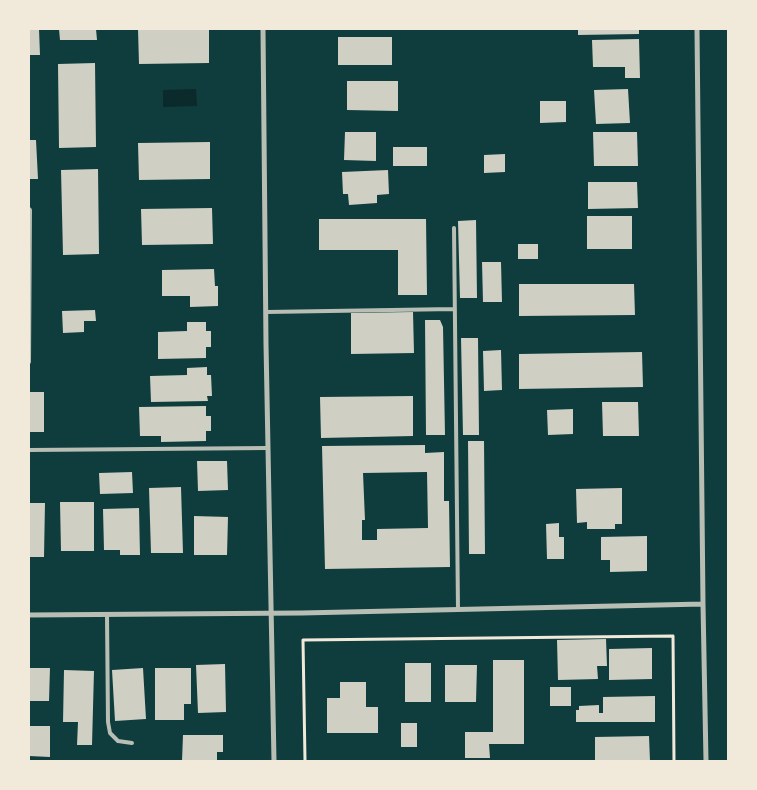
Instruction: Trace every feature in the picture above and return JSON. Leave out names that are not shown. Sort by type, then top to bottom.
[{"type":"street","points":[[262,29],[274,761]]},
{"type":"street","points":[[697,29],[706,761]]},
{"type":"street","points":[[29,615],[458,611],[703,604]]},
{"type":"lane","points":[[29,209],[29,362]]},
{"type":"lane","points":[[454,228],[458,611]]},
{"type":"lane","points":[[266,312],[454,309]]},
{"type":"lane","points":[[29,450],[268,448]]},
{"type":"lane","points":[[107,615],[108,722],[110,733],[118,741],[132,743]]},
{"type":"path","points":[[305,761],[303,640],[673,636],[674,761]]},
{"type":"water","points":[[196,89],[197,106],[163,107],[163,90]]},
{"type":"building","points":[[29,29],[39,29],[40,55],[29,55]]},
{"type":"building","points":[[59,29],[96,29],[97,40],[60,40]]},
{"type":"building","points":[[138,29],[209,29],[209,63],[139,64]]},
{"type":"building","points":[[578,29],[639,29],[639,34],[578,35]]},
{"type":"building","points":[[338,37],[392,37],[392,65],[338,65]]},
{"type":"building","points":[[639,39],[640,78],[625,78],[625,67],[593,67],[592,40]]},
{"type":"building","points":[[95,63],[96,147],[59,148],[58,64]]},
{"type":"building","points":[[347,81],[398,81],[398,111],[347,110]]},
{"type":"building","points":[[628,89],[630,123],[596,124],[594,90]]},
{"type":"building","points":[[540,101],[566,101],[566,122],[540,123]]},
{"type":"building","points":[[345,132],[376,132],[376,161],[344,160]]},
{"type":"building","points":[[593,132],[637,132],[638,166],[594,166]]},
{"type":"building","points":[[29,140],[36,140],[38,179],[29,179]]},
{"type":"building","points":[[210,142],[210,179],[139,180],[138,143]]},
{"type":"building","points":[[393,147],[427,147],[427,166],[393,166]]},
{"type":"building","points":[[505,154],[505,172],[484,173],[484,155]]},
{"type":"building","points":[[98,169],[99,254],[63,255],[61,170]]},
{"type":"building","points":[[388,170],[389,194],[377,195],[377,203],[349,205],[348,194],[343,194],[342,172]]},
{"type":"building","points":[[588,182],[637,182],[638,208],[588,209]]},
{"type":"building","points":[[212,208],[213,244],[142,245],[141,209]]},
{"type":"building","points":[[587,216],[632,216],[632,249],[587,249]]},
{"type":"building","points":[[319,219],[426,219],[427,295],[398,295],[398,250],[319,250]]},
{"type":"building","points":[[476,220],[477,298],[460,298],[458,221]]},
{"type":"building","points":[[518,244],[538,244],[538,259],[518,259]]},
{"type":"building","points":[[482,262],[501,262],[502,302],[483,302]]},
{"type":"building","points":[[214,269],[215,286],[218,286],[218,306],[190,307],[190,296],[162,296],[162,270]]},
{"type":"building","points":[[519,284],[634,284],[635,315],[519,316]]},
{"type":"building","points":[[95,310],[96,321],[84,321],[84,332],[63,333],[62,311]]},
{"type":"building","points":[[413,312],[414,353],[351,354],[351,313]]},
{"type":"building","points":[[425,320],[440,320],[443,327],[445,435],[426,435]]},
{"type":"building","points":[[187,322],[206,322],[206,331],[211,331],[211,347],[206,347],[206,358],[158,359],[158,332],[187,331]]},
{"type":"building","points":[[461,338],[478,338],[479,435],[463,435]]},
{"type":"building","points":[[501,350],[502,390],[484,391],[483,351]]},
{"type":"building","points":[[642,352],[643,387],[519,389],[519,354]]},
{"type":"building","points":[[207,367],[207,375],[211,375],[212,396],[207,396],[208,401],[151,402],[150,376],[187,375],[187,368]]},
{"type":"building","points":[[29,392],[44,392],[44,432],[29,432]]},
{"type":"building","points":[[413,396],[413,436],[321,438],[320,397]]},
{"type":"building","points":[[602,402],[638,402],[639,436],[603,436]]},
{"type":"building","points":[[206,406],[206,416],[211,416],[211,431],[206,431],[206,441],[161,442],[161,436],[140,436],[139,407]]},
{"type":"building","points":[[573,409],[573,434],[548,435],[547,410]]},
{"type":"building","points":[[468,441],[484,441],[485,554],[469,554]]},
{"type":"building","points":[[425,445],[425,453],[444,452],[444,501],[449,501],[450,567],[325,569],[322,446]],"holes":[[[427,472],[428,528],[377,529],[377,540],[362,540],[362,520],[365,520],[363,473]]]},
{"type":"building","points":[[197,461],[227,461],[228,490],[198,491]]},
{"type":"building","points":[[132,472],[133,493],[100,494],[99,473]]},
{"type":"building","points":[[181,487],[183,553],[151,553],[149,488]]},
{"type":"building","points":[[622,488],[622,524],[615,524],[615,529],[587,529],[587,522],[577,523],[576,489]]},
{"type":"building","points":[[60,502],[94,502],[94,551],[61,551]]},
{"type":"building","points":[[29,503],[45,503],[44,557],[29,557]]},
{"type":"building","points":[[139,508],[140,555],[120,555],[120,550],[104,550],[103,509]]},
{"type":"building","points":[[194,516],[228,517],[227,555],[194,555]]},
{"type":"building","points":[[559,523],[559,537],[564,537],[564,559],[547,559],[546,524]]},
{"type":"building","points":[[647,536],[647,571],[610,572],[610,560],[601,560],[601,537]]},
{"type":"building","points":[[606,639],[607,666],[597,666],[598,679],[558,680],[557,640]]},
{"type":"building","points":[[652,648],[652,679],[609,680],[609,649]]},
{"type":"building","points":[[493,660],[524,660],[524,744],[489,744],[490,758],[465,758],[465,732],[493,732]]},
{"type":"building","points":[[405,663],[431,663],[431,702],[405,702]]},
{"type":"building","points":[[225,664],[226,712],[198,713],[196,665]]},
{"type":"building","points":[[445,665],[477,665],[476,702],[445,702]]},
{"type":"building","points":[[29,668],[50,668],[49,701],[29,701]]},
{"type":"building","points":[[143,668],[146,719],[115,721],[112,670]]},
{"type":"building","points":[[155,668],[191,668],[191,704],[184,704],[184,720],[155,720]]},
{"type":"building","points":[[64,670],[94,671],[92,745],[77,745],[78,722],[63,722]]},
{"type":"building","points":[[340,682],[366,682],[366,707],[378,707],[378,733],[327,733],[327,698],[340,698]]},
{"type":"building","points":[[550,687],[571,687],[571,706],[550,706]]},
{"type":"building","points":[[655,696],[655,722],[576,722],[576,710],[579,710],[579,706],[599,705],[599,713],[603,713],[603,697]]},
{"type":"building","points":[[401,723],[417,723],[417,747],[401,747]]},
{"type":"building","points":[[29,726],[50,726],[50,757],[29,756]]},
{"type":"building","points":[[183,735],[223,735],[223,752],[217,752],[217,761],[182,761]]},
{"type":"building","points":[[649,736],[650,761],[595,761],[595,737]]}]
